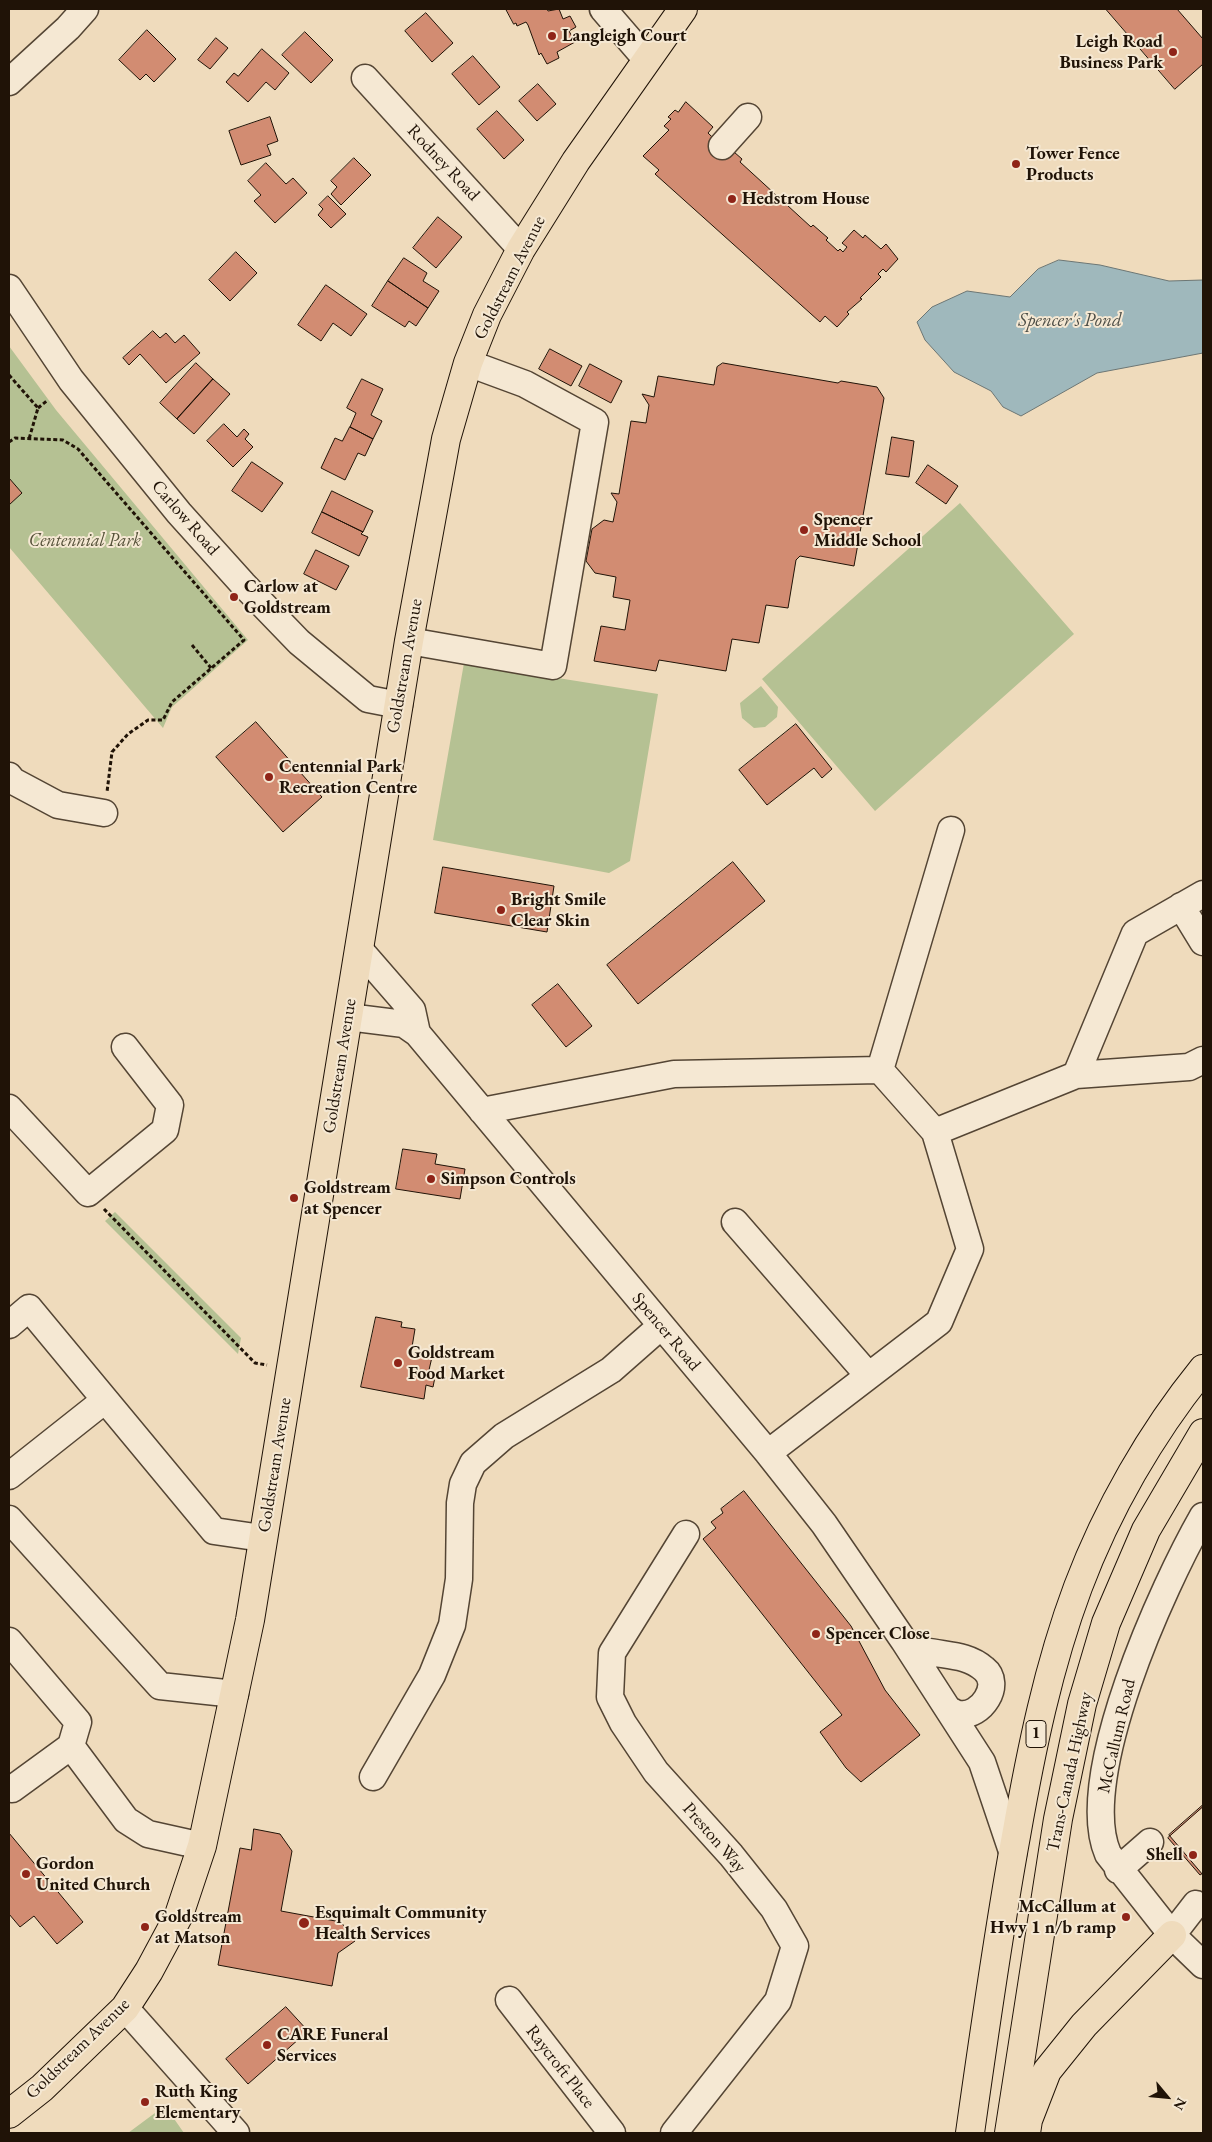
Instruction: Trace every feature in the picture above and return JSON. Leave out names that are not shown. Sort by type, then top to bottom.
[{"type":"main road","name":"Goldstream Avenue","points":[[9,2114],[42,2088],[125,2008],[149,1971],[179,1915],[202,1846],[235,1694],[409,641],[446,438],[468,363],[487,315],[522,248],[576,160],[647,60],[678,11]]},
{"type":"main road","name":"1","points":[[970,2133],[1013,1854],[1030,1762],[1051,1670],[1078,1586],[1107,1523],[1141,1458],[1203,1369]]},
{"type":"main road","name":"Trans-Canada Highway","points":[[1009,2133],[1058,1820],[1082,1704],[1106,1624],[1146,1530],[1203,1433]]},
{"type":"main road","points":[[1026,2133],[1028,2120],[1048,2071],[1084,2025],[1172,1935]]},
{"type":"street","points":[[9,82],[68,28],[85,9]]},
{"type":"street","points":[[603,9],[647,60]]},
{"type":"street","name":"Rodney Road","points":[[364,78],[522,248]]},
{"type":"street","points":[[722,146],[748,117]]},
{"type":"street","name":"Carlow Road","points":[[9,288],[71,380],[173,505],[243,584],[300,642],[368,699],[399,706]]},
{"type":"street","points":[[409,641],[553,666],[595,422],[525,384],[468,363]]},
{"type":"street","points":[[9,776],[13,781],[58,805],[104,812]]},
{"type":"street","points":[[880,1070],[951,830]]},
{"type":"street","points":[[1076,1075],[1135,933],[1203,894]]},
{"type":"street","points":[[1181,906],[1203,942]]},
{"type":"street","name":"Spencer Road","points":[[359,949],[412,1010],[417,1033]]},
{"type":"street","name":"Spencer Road","points":[[348,1017],[404,1024],[417,1033],[768,1453],[824,1524],[904,1641],[982,1762],[1013,1854]]},
{"type":"street","points":[[9,1108],[88,1193],[165,1130],[170,1105],[125,1047]]},
{"type":"street","points":[[935,1132],[1076,1075],[1189,1067],[1203,1060]]},
{"type":"street","points":[[482,1111],[674,1074],[880,1070],[935,1132],[970,1249],[939,1322],[768,1453]]},
{"type":"street","points":[[735,1222],[868,1376]]},
{"type":"street","points":[[9,1325],[28,1308],[214,1531],[262,1538]]},
{"type":"street","points":[[373,1777],[432,1675],[452,1625],[459,1579],[460,1502],[463,1484],[473,1463],[504,1436],[612,1370],[661,1326]]},
{"type":"street","points":[[9,1476],[105,1400]]},
{"type":"street","name":"McCallum Road","points":[[1203,1516],[1156,1609],[1129,1681],[1109,1753],[1101,1804],[1102,1840],[1118,1870],[1172,1935],[1203,1965]]},
{"type":"street","points":[[9,1519],[160,1686],[235,1694]]},
{"type":"street","name":"Preston Way","points":[[674,2133],[778,2001],[794,1946],[774,1909],[731,1855],[656,1772],[623,1723],[610,1697],[612,1653],[686,1534]]},
{"type":"street","points":[[9,1641],[78,1722],[71,1746],[12,1789]]},
{"type":"street","points":[[904,1641],[923,1650],[964,1657],[987,1670],[991,1682],[990,1694],[983,1705],[975,1712],[960,1714],[949,1710]]},
{"type":"street","points":[[71,1746],[126,1820],[148,1834],[202,1846]]},
{"type":"street","points":[[1118,1870],[1150,1842]]},
{"type":"street","points":[[1172,1935],[1196,1904]]},
{"type":"street","name":"Raycroft Place","points":[[509,2000],[612,2133]]},
{"type":"street","points":[[125,2008],[236,2133]]},
{"type":"path","points":[[9,375],[38,408]]},
{"type":"path","points":[[28,439],[38,408],[48,400]]},
{"type":"path","points":[[9,442],[15,438],[63,440],[78,449],[244,640],[172,702],[163,720],[148,720],[128,734],[112,752],[104,812]]},
{"type":"path","points":[[192,645],[212,668]]},
{"type":"path","points":[[88,1193],[255,1363],[267,1365]]},
{"type":"green space","name":"Centennial Park","points":[[9,346],[56,410],[248,640],[172,707],[163,728],[9,547]]},
{"type":"green space","points":[[960,503],[1074,634],[875,811],[762,679]]},
{"type":"green space","points":[[464,663],[658,694],[630,861],[609,873],[433,840]]},
{"type":"green space","points":[[761,686],[778,707],[777,717],[765,727],[754,728],[742,718],[740,703]]},
{"type":"green space","points":[[115,1212],[241,1338],[238,1354],[105,1221]]},
{"type":"green space","points":[[159,2110],[170,2113],[184,2133],[128,2133]]},
{"type":"water","name":"Spencer's Pond","points":[[1059,260],[1100,265],[1169,281],[1203,280],[1203,353],[1097,373],[1021,416],[1003,407],[991,391],[954,372],[925,340],[917,322],[932,307],[967,291],[1010,297],[1038,269]]},
{"type":"building","name":"Langleigh Court","points":[[506,9],[547,9],[548,11],[559,9],[563,19],[570,16],[576,27],[569,31],[575,42],[557,52],[559,58],[547,64],[541,53],[539,55],[526,22],[517,26]]},
{"type":"building","name":"Leigh Road Business Park","points":[[1106,9],[1177,9],[1203,39],[1203,64],[1175,89]]},
{"type":"building","points":[[426,13],[453,43],[432,62],[405,31]]},
{"type":"building","points":[[147,30],[176,59],[154,82],[146,74],[140,80],[119,60]]},
{"type":"building","points":[[305,32],[333,60],[311,83],[282,55]]},
{"type":"building","points":[[216,38],[228,48],[210,69],[198,60]]},
{"type":"building","points":[[262,49],[289,73],[275,90],[266,82],[248,102],[226,82],[234,73],[238,76]]},
{"type":"building","points":[[473,56],[500,87],[479,105],[452,74]]},
{"type":"building","points":[[538,84],[556,104],[537,121],[519,101]]},
{"type":"building","name":"Hedstrom House","points":[[686,102],[713,127],[708,133],[731,155],[734,152],[742,159],[740,162],[811,227],[813,225],[828,238],[826,240],[838,251],[840,249],[843,252],[847,247],[842,243],[854,230],[863,238],[865,235],[881,249],[886,244],[898,259],[886,272],[883,269],[878,274],[881,277],[860,298],[862,299],[847,312],[849,314],[837,327],[825,316],[820,322],[655,174],[659,170],[643,156],[669,130],[664,126],[671,119],[668,117],[675,110],[678,112]]},
{"type":"building","points":[[497,111],[524,140],[504,159],[477,129]]},
{"type":"building","points":[[270,117],[278,141],[267,145],[271,155],[241,165],[229,131]]},
{"type":"building","points":[[354,158],[371,175],[341,205],[331,194],[337,187],[331,181]]},
{"type":"building","points":[[266,163],[286,184],[293,178],[307,193],[275,223],[254,201],[261,195],[248,181]]},
{"type":"building","points":[[328,196],[346,214],[331,228],[318,215],[323,209],[319,205]]},
{"type":"building","points":[[438,217],[462,237],[436,268],[413,248]]},
{"type":"building","points":[[236,252],[257,273],[230,301],[209,280]]},
{"type":"building","points":[[404,258],[427,273],[423,281],[439,291],[428,308],[388,281]]},
{"type":"building","points":[[388,281],[428,308],[416,326],[409,321],[405,327],[372,306]]},
{"type":"building","points":[[326,285],[367,314],[351,336],[333,323],[321,341],[298,325]]},
{"type":"building","points":[[153,331],[160,338],[166,333],[175,343],[184,335],[200,353],[166,383],[140,354],[129,365],[123,358]]},
{"type":"building","points":[[550,349],[582,366],[571,386],[539,369]]},
{"type":"building","points":[[196,363],[213,379],[177,419],[160,403]]},
{"type":"building","points":[[723,363],[838,383],[841,381],[877,387],[884,398],[854,566],[800,556],[796,560],[788,608],[766,605],[759,643],[732,639],[726,671],[659,660],[656,671],[594,661],[601,626],[625,630],[630,600],[613,597],[616,577],[595,573],[586,561],[592,529],[604,520],[613,522],[617,502],[611,493],[619,494],[631,421],[646,423],[649,405],[642,394],[654,397],[658,376],[714,385],[717,367]]},
{"type":"building","points":[[590,364],[622,381],[611,403],[579,386]]},
{"type":"building","points":[[213,379],[230,394],[194,434],[177,419]]},
{"type":"building","points":[[362,379],[383,389],[371,415],[382,421],[373,439],[350,427],[356,413],[347,408]]},
{"type":"building","points":[[224,424],[237,437],[244,429],[249,434],[245,439],[253,447],[233,467],[207,441]]},
{"type":"building","points":[[350,427],[373,439],[365,456],[358,453],[345,480],[321,468],[335,438],[342,441]]},
{"type":"building","points":[[892,437],[914,441],[909,477],[886,474]]},
{"type":"building","points":[[252,462],[283,483],[262,512],[232,491]]},
{"type":"building","points":[[928,465],[958,486],[946,504],[916,483]]},
{"type":"building","points":[[9,478],[22,493],[9,505]]},
{"type":"building","points":[[332,491],[373,511],[363,532],[322,512]]},
{"type":"building","points":[[322,512],[363,532],[361,534],[368,537],[359,556],[312,533]]},
{"type":"building","points":[[316,550],[349,566],[336,590],[304,574]]},
{"type":"building","name":"Centennial Park Recreation Centre","points":[[256,722],[322,797],[283,832],[216,757]]},
{"type":"building","points":[[796,724],[832,769],[822,778],[814,768],[767,805],[739,770]]},
{"type":"building","points":[[733,862],[765,901],[638,1004],[607,965]]},
{"type":"building","points":[[443,867],[554,886],[547,932],[435,913]]},
{"type":"building","points":[[558,984],[592,1026],[566,1047],[532,1005]]},
{"type":"building","name":"Simpson Controls","points":[[403,1149],[437,1154],[435,1164],[465,1169],[460,1199],[396,1189]]},
{"type":"building","name":"Goldstream Food Market","points":[[376,1317],[402,1322],[401,1327],[415,1329],[411,1353],[432,1357],[429,1370],[436,1372],[433,1387],[426,1385],[424,1399],[361,1387]]},
{"type":"building","name":"Spencer Close","points":[[744,1491],[851,1626],[885,1690],[920,1735],[861,1782],[846,1768],[820,1732],[842,1715],[703,1539],[716,1528],[711,1522],[723,1513],[721,1509]]},
{"type":"building","name":"Shell","points":[[1203,1805],[1203,1875],[1169,1835]]},
{"type":"building","name":"Shell","points":[[1203,1807],[1203,1873],[1200,1875],[1168,1838]]},
{"type":"building","points":[[254,1829],[280,1834],[292,1851],[281,1911],[341,1922],[355,1941],[338,1953],[332,1986],[218,1965],[240,1848],[251,1850]]},
{"type":"building","name":"Gordon United Church","points":[[9,1833],[83,1922],[57,1944],[34,1916],[20,1927],[9,1914]]},
{"type":"building","name":"CARE Funeral Services","points":[[286,2007],[308,2031],[248,2084],[226,2059]]},
{"type":"place","name":"Langleigh Court","points":[[552,36]]},
{"type":"place","name":"Leigh Road Business Park","points":[[1173,52]]},
{"type":"place","name":"Tower Fence Products","points":[[1016,164]]},
{"type":"place","name":"Hedstrom House","points":[[732,199]]},
{"type":"place","name":"Spencer Middle School","points":[[804,530]]},
{"type":"place","name":"Carlow at Goldstream","points":[[234,597]]},
{"type":"place","name":"Centennial Park Recreation Centre","points":[[269,777]]},
{"type":"place","name":"Bright Smile Clear Skin","points":[[501,910]]},
{"type":"place","name":"Simpson Controls","points":[[431,1179]]},
{"type":"place","name":"Goldstream at Spencer","points":[[294,1198]]},
{"type":"place","name":"Goldstream Food Market","points":[[398,1363]]},
{"type":"place","name":"Spencer Close","points":[[816,1634]]},
{"type":"place","name":"Shell","points":[[1193,1855]]},
{"type":"place","name":"Gordon United Church","points":[[26,1874]]},
{"type":"place","name":"McCallum at Hwy 1 n/b ramp","points":[[1126,1917]]},
{"type":"place","name":"Esquimalt Community Health Services","points":[[304,1923]]},
{"type":"place","name":"Goldstream at Matson","points":[[145,1927]]},
{"type":"place","name":"CARE Funeral Services","points":[[267,2045]]},
{"type":"place","name":"Ruth King Elementary","points":[[145,2102]]}]
